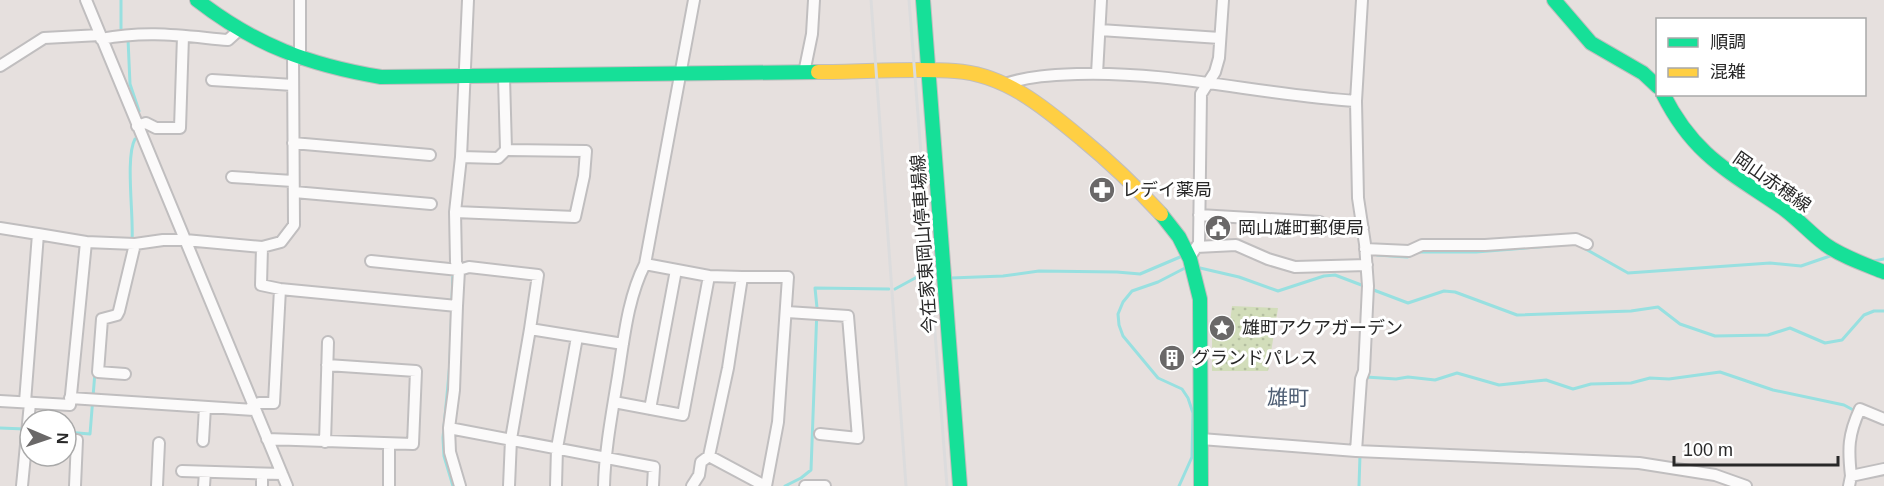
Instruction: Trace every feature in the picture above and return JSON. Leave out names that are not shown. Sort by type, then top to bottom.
[{"type":"street","points":[[86,0],[287,486]]},
{"type":"street","points":[[197,0],[239,30],[267,46],[333,69],[381,77],[465,78],[956,71],[978,74],[1005,84],[1036,100],[1124,177],[1160,212],[1193,252],[1201,313],[1201,486]]},
{"type":"street","points":[[0,228],[86,242],[133,244],[185,240],[262,247],[281,242],[294,225],[293,85],[300,0]]},
{"type":"street","points":[[460,486],[450,452],[449,428],[454,390],[455,212],[461,157],[468,0]]},
{"type":"street","points":[[604,486],[605,456],[623,344],[636,282],[645,264],[694,0]]},
{"type":"street","points":[[804,73],[812,34],[814,0]]},
{"type":"street","name":"今在家東岡山停車場線","points":[[923,0],[960,486]]},
{"type":"street","points":[[1097,74],[1101,0]]},
{"type":"street","points":[[1193,252],[1199,243],[1201,94],[1215,72],[1223,0]]},
{"type":"street","points":[[1359,451],[1360,379],[1364,372],[1368,288],[1358,198],[1356,101],[1362,0]]},
{"type":"street","points":[[1554,0],[1590,42],[1641,70],[1656,85]]},
{"type":"street","points":[[0,66],[44,38],[101,37],[145,33],[228,40],[239,30]]},
{"type":"street","points":[[1100,30],[1220,38]]},
{"type":"street","points":[[137,126],[146,123],[156,128],[180,128],[183,36]]},
{"type":"street","points":[[1005,84],[1022,78],[1038,76],[1140,75],[1209,82],[1321,99],[1356,101]]},
{"type":"street","points":[[504,77],[506,150]]},
{"type":"street","points":[[212,80],[293,85]]},
{"type":"street","name":"岡山赤穂線","points":[[1664,96],[1671,113],[1685,132],[1717,165],[1786,210],[1832,249],[1884,272]]},
{"type":"street","points":[[293,143],[430,155]]},
{"type":"street","points":[[455,212],[575,217],[584,176],[586,151],[506,150],[498,158],[461,157]]},
{"type":"street","points":[[232,177],[431,204]]},
{"type":"street","points":[[1199,215],[1320,222],[1320,226],[1363,228]]},
{"type":"street","points":[[22,486],[38,234]]},
{"type":"street","points":[[1365,249],[1409,251],[1422,244],[1485,245],[1576,239],[1587,244]]},
{"type":"street","points":[[0,401],[70,405],[86,242]]},
{"type":"street","points":[[125,374],[98,372],[102,319],[117,315],[119,311],[133,244]]},
{"type":"street","points":[[1193,252],[1236,245],[1268,260],[1296,267],[1367,265]]},
{"type":"street","points":[[262,247],[261,285],[280,289],[454,306]]},
{"type":"street","points":[[371,261],[455,270],[469,267],[538,275],[511,439],[509,486]]},
{"type":"street","points":[[645,264],[709,276],[788,277],[778,422],[765,486],[709,456]]},
{"type":"street","points":[[651,409],[676,270]]},
{"type":"street","points":[[614,402],[683,415],[709,276]]},
{"type":"street","points":[[692,486],[699,475],[701,462],[709,456],[728,368],[742,277]]},
{"type":"street","points":[[70,398],[205,407],[253,408],[259,403],[274,403],[280,289]]},
{"type":"street","points":[[787,312],[848,316],[858,438],[820,434]]},
{"type":"street","points":[[530,329],[623,344]]},
{"type":"street","points":[[556,486],[557,448],[577,337]]},
{"type":"street","points":[[325,442],[328,342]]},
{"type":"street","points":[[267,439],[413,444],[416,371],[327,365]]},
{"type":"street","points":[[203,441],[205,407]]},
{"type":"street","points":[[1884,419],[1860,409],[1858,412],[1849,435],[1850,481],[1884,469]]},
{"type":"street","points":[[449,428],[654,467],[653,486]]},
{"type":"street","points":[[1201,439],[1359,451],[1640,463],[1715,475],[1746,486]]},
{"type":"street","points":[[157,486],[159,443]]},
{"type":"street","points":[[389,444],[389,486]]},
{"type":"street","points":[[75,486],[76,468]]},
{"type":"street","points":[[182,471],[282,474]]},
{"type":"street","points":[[204,486],[205,472]]},
{"type":"street","points":[[262,474],[262,486]]},
{"type":"street","points":[[805,486],[825,486]]},
{"type":"green space","name":"雄町アクアガーデン","points":[[1232,306],[1278,308],[1268,371],[1212,371],[1212,323],[1230,323]]},
{"type":"waterway","points":[[121,0],[121,31]]},
{"type":"waterway","points":[[128,39],[130,84],[139,111]]},
{"type":"waterway","points":[[132,241],[130,173],[135,139]]},
{"type":"waterway","points":[[1419,252],[1476,252],[1550,246]]},
{"type":"waterway","points":[[1582,247],[1628,273],[1770,263],[1801,266],[1830,256]]},
{"type":"waterway","points":[[1377,255],[1410,256]]},
{"type":"waterway","points":[[951,278],[1003,276],[1039,271],[1140,274],[1180,257]]},
{"type":"waterway","points":[[1874,261],[1884,259]]},
{"type":"waterway","points":[[1179,486],[1192,457],[1193,413],[1188,398],[1182,389],[1158,378],[1123,336],[1118,314],[1123,302],[1132,291],[1158,282],[1185,268]]},
{"type":"waterway","points":[[1200,268],[1239,277],[1278,291],[1324,276],[1335,275],[1364,286]]},
{"type":"waterway","points":[[453,271],[450,363],[443,438],[444,456],[453,486]]},
{"type":"waterway","points":[[895,289],[917,277]]},
{"type":"waterway","points":[[785,486],[811,470],[817,308],[815,288],[889,289]]},
{"type":"waterway","points":[[1371,289],[1408,303],[1444,291],[1455,292],[1517,315],[1631,311],[1658,307],[1680,324],[1715,336],[1768,335],[1790,328],[1825,343],[1842,340],[1864,315],[1874,311],[1884,311]]},
{"type":"waterway","points":[[78,433],[90,434],[95,372]]},
{"type":"waterway","points":[[1366,379],[1366,377],[1396,379],[1408,377],[1435,380],[1457,373],[1499,385],[1546,380],[1573,389],[1591,384],[1631,383],[1650,378],[1669,379],[1720,372],[1773,390],[1844,405],[1857,412]]},
{"type":"waterway","points":[[0,428],[18,429]]},
{"type":"waterway","points":[[1359,486],[1360,455]]},
{"type":"railway","points":[[871,0],[906,486]]},
{"type":"railway","points":[[909,0],[947,486]]},
{"type":"traffic: fast","points":[[197,0],[240,29],[284,51],[330,66],[381,77],[818,72]]},
{"type":"traffic: fast","points":[[923,0],[960,486]]},
{"type":"traffic: fast","points":[[1554,0],[1591,43],[1643,73],[1656,85]]},
{"type":"traffic: fast","points":[[1664,96],[1687,133],[1715,161],[1784,209],[1826,245],[1847,257],[1884,272]]},
{"type":"traffic: fast","points":[[1161,214],[1179,237],[1190,259],[1200,299],[1201,486]]},
{"type":"traffic: slow","points":[[818,72],[938,70],[973,74],[991,79],[1023,95],[1054,116],[1113,166],[1161,214]]},
{"type":"place","name":"レデイ薬局","points":[[1102,190]]},
{"type":"place","name":"岡山雄町郵便局","points":[[1218,228]]},
{"type":"place","name":"雄町アクアガーデン","points":[[1222,328]]},
{"type":"place","name":"グランドパレス","points":[[1172,358]]},
{"type":"district","name":"雄町","points":[[1288,397]]}]
